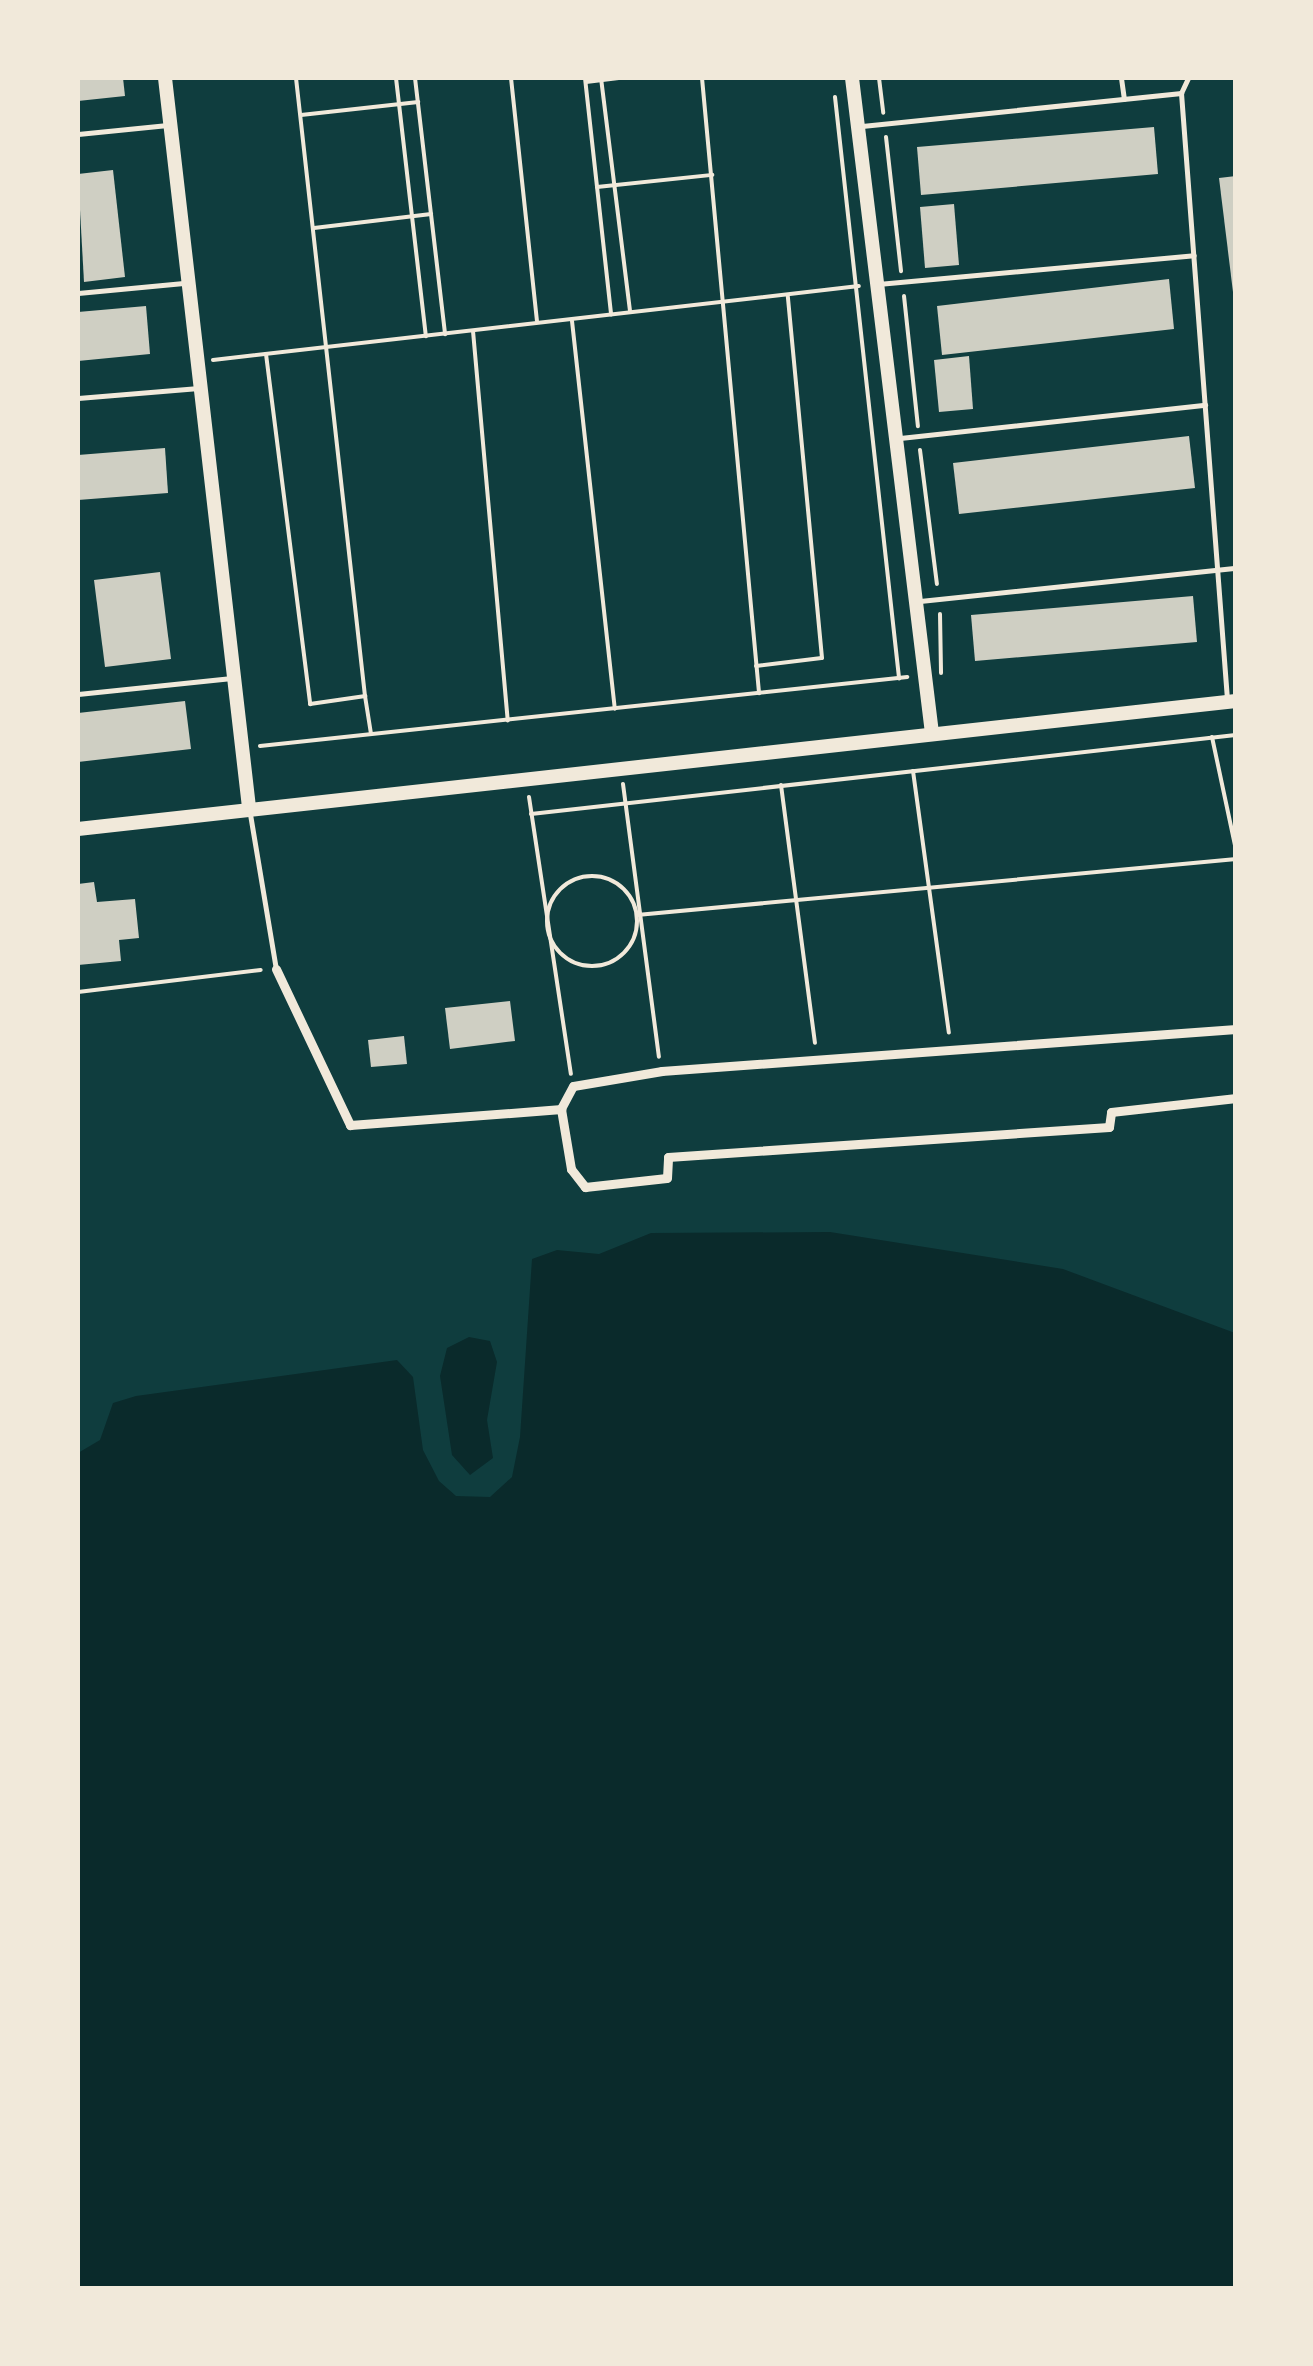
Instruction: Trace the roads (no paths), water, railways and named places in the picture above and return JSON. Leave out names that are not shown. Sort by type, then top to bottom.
[{"type":"street","points":[[166,78],[249,807]]},
{"type":"street","points":[[852,78],[932,733]]},
{"type":"street","points":[[78,829],[249,807],[1231,702]]},
{"type":"street","points":[[276,968],[350,1124],[561,1108]]},
{"type":"street","points":[[1236,1029],[816,1056],[662,1071],[572,1086],[561,1108],[571,1168],[586,1187],[668,1178],[668,1157],[1110,1127],[1111,1112],[1236,1098]]},
{"type":"lane","points":[[1121,78],[1124,99]]},
{"type":"lane","points":[[1188,78],[1181,93],[1217,570],[1231,702]]},
{"type":"lane","points":[[857,126],[1181,93]]},
{"type":"lane","points":[[78,134],[170,124]]},
{"type":"lane","points":[[876,284],[1194,255]]},
{"type":"lane","points":[[78,293],[189,282]]},
{"type":"lane","points":[[78,398],[201,388]]},
{"type":"lane","points":[[894,439],[1205,405]]},
{"type":"lane","points":[[914,601],[1236,568]]},
{"type":"lane","points":[[78,694],[234,678]]},
{"type":"lane","points":[[249,807],[276,968]]},
{"type":"water","points":[[830,1232],[1063,1269],[1235,1333],[1235,2288],[78,2288],[78,1453],[100,1440],[113,1403],[136,1396],[397,1360],[413,1377],[423,1450],[439,1481],[456,1496],[490,1497],[512,1477],[520,1437],[532,1259],[557,1250],[599,1254],[651,1233]]},
{"type":"water","points":[[469,1337],[490,1341],[497,1362],[487,1420],[493,1458],[470,1475],[452,1455],[440,1376],[447,1348]]}]
